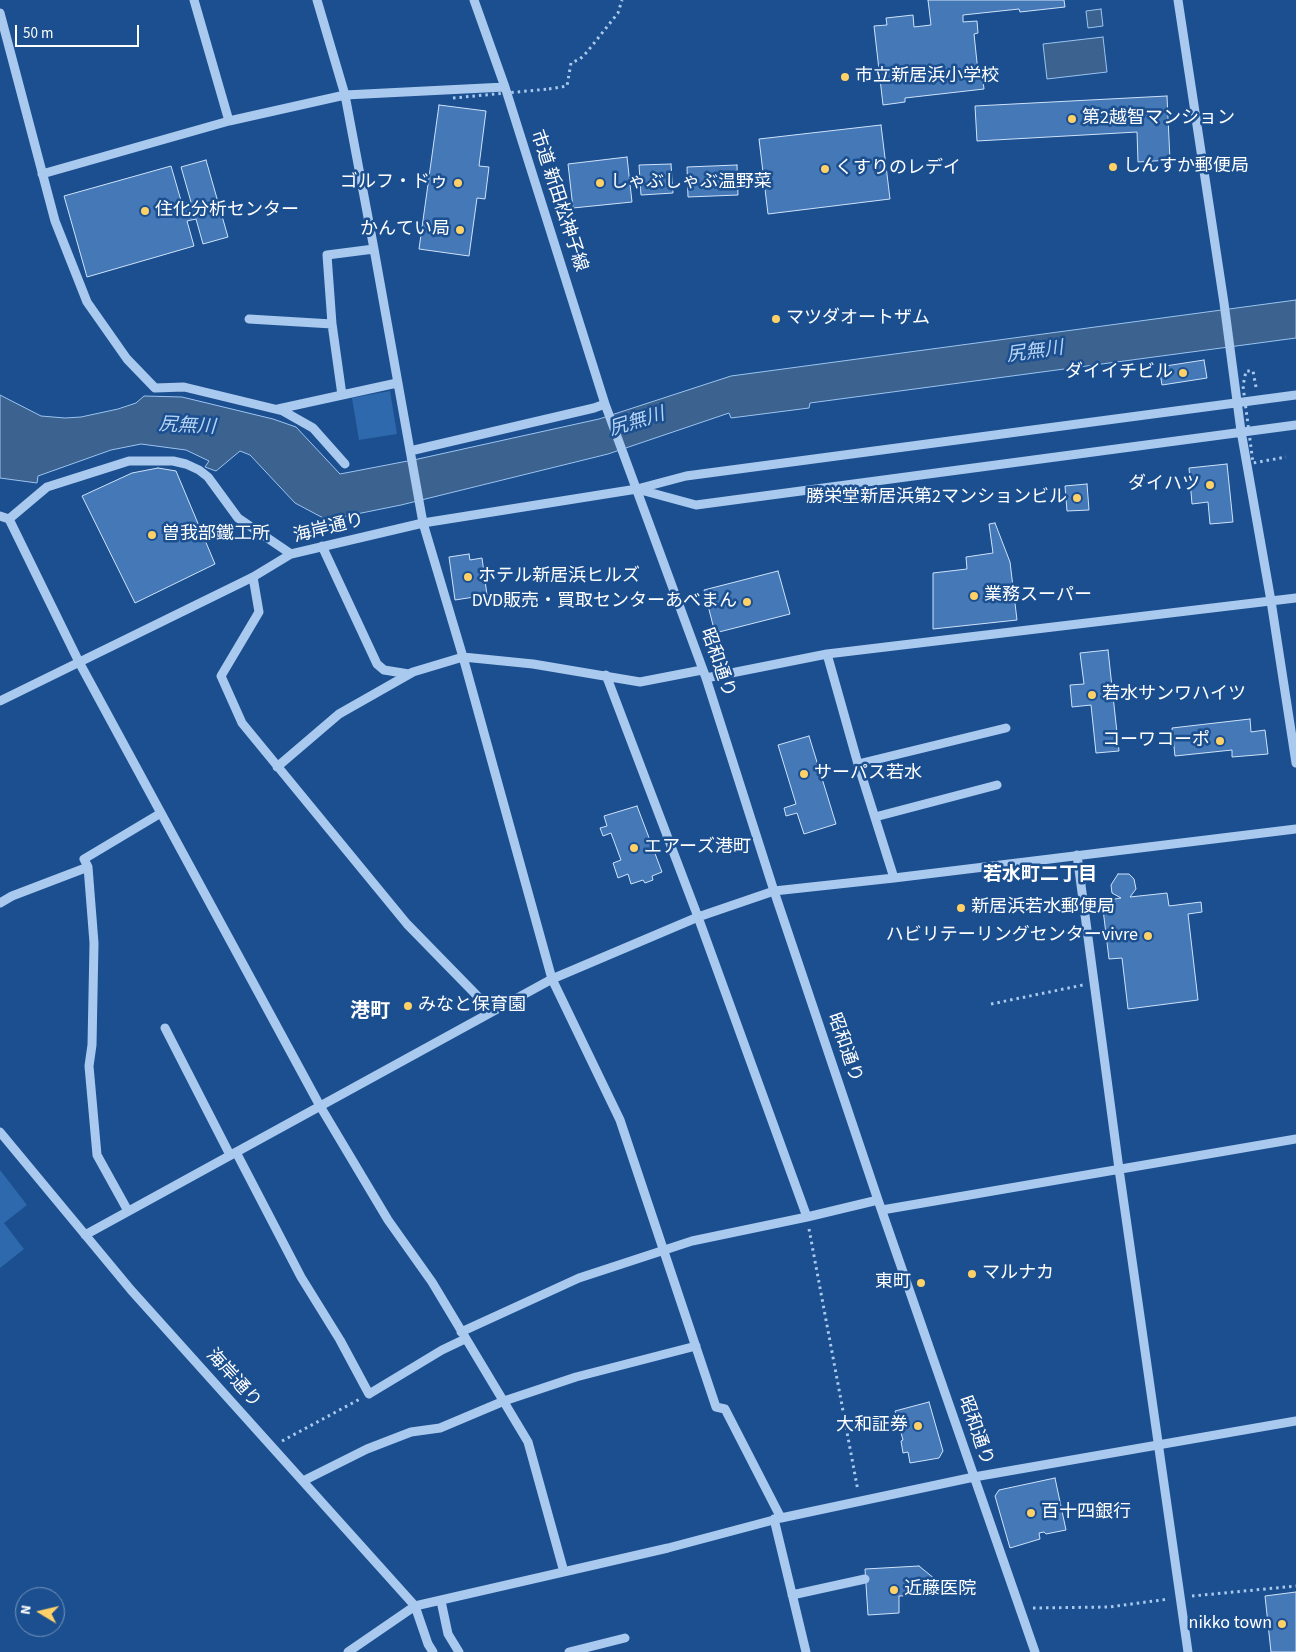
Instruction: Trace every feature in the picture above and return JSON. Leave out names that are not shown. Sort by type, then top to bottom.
[{"type":"street","points":[[194,0],[229,121]]},
{"type":"street","points":[[317,0],[345,95],[423,523],[463,657],[552,979],[620,1120],[716,1407],[725,1409],[778,1518],[792,1595],[806,1652]]},
{"type":"street","name":"市道 新田松神子線","points":[[474,0],[505,87],[607,408],[624,454]]},
{"type":"street","points":[[1178,0],[1224,303],[1241,431],[1271,601],[1296,762]]},
{"type":"street","points":[[0,13],[55,221],[87,302],[127,359],[155,388],[184,388],[283,412],[313,428],[345,464]]},
{"type":"street","points":[[42,174],[229,121],[345,95],[505,87]]},
{"type":"street","points":[[342,395],[332,324],[327,255],[374,249]]},
{"type":"street","points":[[249,319],[332,324]]},
{"type":"street","points":[[275,410],[397,383]]},
{"type":"street","name":"海岸通り","points":[[0,701],[253,577],[291,554],[322,546],[423,523],[637,489],[686,476],[1296,395]]},
{"type":"street","points":[[410,454],[594,408],[607,408]]},
{"type":"street","points":[[637,489],[696,505],[1296,425]]},
{"type":"street","name":"昭和通り","points":[[624,454],[704,674],[878,1200],[1035,1652]]},
{"type":"street","points":[[291,554],[238,518],[208,477],[186,464],[173,461],[129,461],[47,488],[4,517],[79,662],[320,1106],[388,1220],[432,1282],[528,1442],[564,1572]]},
{"type":"street","points":[[322,546],[377,664],[384,670],[409,674]]},
{"type":"street","points":[[253,577],[259,612],[221,676],[242,723],[407,924],[492,1012]]},
{"type":"street","points":[[278,767],[340,714],[413,672],[463,657],[533,664],[640,682],[704,674],[827,654],[1296,598]]},
{"type":"street","points":[[827,654],[858,764],[894,878]]},
{"type":"street","points":[[606,675],[698,917],[807,1217]]},
{"type":"street","points":[[858,764],[1006,728]]},
{"type":"street","points":[[875,817],[997,785]]},
{"type":"street","points":[[128,1211],[97,1155],[89,1066],[92,1045],[94,943],[88,867],[84,859],[161,813]]},
{"type":"street","points":[[85,1235],[552,979],[698,917],[774,890],[894,878],[1296,829]]},
{"type":"street","points":[[1078,855],[1119,1169],[1160,1444],[1188,1652]]},
{"type":"street","points":[[0,903],[12,896],[88,867]]},
{"type":"street","points":[[165,1028],[301,1277],[340,1340],[369,1394],[442,1350],[463,1335],[579,1278],[692,1241],[878,1200]]},
{"type":"street","name":"海岸通り","points":[[0,1132],[132,1290],[415,1606],[428,1644],[433,1652]]},
{"type":"street","points":[[882,1210],[1296,1139]]},
{"type":"street","points":[[303,1480],[367,1449],[410,1432],[440,1428],[504,1401],[576,1376],[696,1346]]},
{"type":"street","points":[[348,1652],[415,1606],[668,1548],[778,1518],[974,1477],[1296,1421]]},
{"type":"street","points":[[792,1595],[865,1580]]},
{"type":"street","points":[[440,1600],[448,1634],[459,1652]]},
{"type":"street","points":[[570,1652],[625,1638]]},
{"type":"path","points":[[453,98],[567,86],[571,62],[580,59],[587,52],[618,13],[622,0]]},
{"type":"path","points":[[1256,387],[1253,371],[1246,371],[1243,386],[1254,463],[1286,457]]},
{"type":"path","points":[[991,1004],[1095,982]]},
{"type":"path","points":[[807,1217],[860,1501]]},
{"type":"path","points":[[272,1446],[369,1394]]},
{"type":"path","points":[[1020,1608],[1109,1608],[1181,1597],[1296,1586]]},
{"type":"shaded area","points":[[390,391],[397,434],[359,440],[352,398]]},
{"type":"shaded area","points":[[0,1170],[27,1205],[4,1223],[24,1249],[0,1268]]},
{"type":"water","points":[[1101,9],[1103,26],[1088,28],[1086,11]]},
{"type":"water","points":[[1103,37],[1107,72],[1047,79],[1043,44]]},
{"type":"water","name":"尻無川","points":[[1296,300],[1296,338],[810,403],[809,408],[731,418],[729,413],[608,454],[401,505],[327,520],[295,503],[250,455],[240,451],[216,471],[205,467],[209,461],[186,450],[141,444],[111,450],[38,476],[37,483],[0,478],[0,395],[41,416],[65,418],[81,417],[118,409],[136,403],[144,396],[182,397],[273,419],[296,427],[340,474],[418,459],[599,419],[731,376]]},
{"type":"building","points":[[928,0],[1064,0],[1065,7],[1020,12],[1019,9],[963,15],[963,22],[977,21],[978,33],[974,34],[978,72],[982,72],[984,89],[905,98],[905,102],[883,105],[874,26],[887,25],[886,18],[913,15],[914,27],[931,25]]},
{"type":"building","name":"第2越智マンション","points":[[1167,96],[1170,160],[1138,162],[1137,132],[977,141],[975,106]]},
{"type":"building","name":"ゴルフ・ドゥ","points":[[439,105],[486,111],[479,166],[489,167],[485,199],[477,198],[469,256],[419,249]]},
{"type":"building","name":"くすりのレデイ","points":[[881,125],[890,199],[768,214],[759,139]]},
{"type":"building","name":"しゃぶしゃぶ温野菜","points":[[627,157],[632,202],[573,208],[568,164]]},
{"type":"building","name":"住化分析センター","points":[[206,160],[228,237],[203,244],[196,219],[187,221],[194,246],[87,277],[64,196],[171,166],[182,204],[191,202],[181,167]]},
{"type":"building","points":[[671,164],[673,193],[641,195],[639,165]]},
{"type":"building","points":[[737,165],[738,195],[688,197],[687,167]]},
{"type":"building","name":"ダイイチビル","points":[[1204,360],[1207,378],[1162,385],[1159,367]]},
{"type":"building","name":"ダイハツ","points":[[1227,464],[1233,522],[1210,524],[1208,502],[1192,504],[1189,468]]},
{"type":"building","name":"曽我部鐵工所","points":[[158,468],[176,471],[215,564],[135,603],[82,496],[132,473]]},
{"type":"building","name":"勝栄堂新居浜第2マンションビル","points":[[1087,484],[1089,510],[1067,511],[1065,486]]},
{"type":"building","name":"業務スーパー","points":[[995,523],[1010,562],[1017,620],[933,629],[933,573],[967,569],[966,557],[993,553],[989,524]]},
{"type":"building","name":"ホテル新居浜ヒルズ","points":[[469,554],[470,560],[482,558],[487,595],[455,600],[449,557]]},
{"type":"building","name":"DVD販売・買取センターあべまん","points":[[778,571],[790,614],[715,633],[704,590]]},
{"type":"building","name":"若水サンワハイツ","points":[[1108,650],[1119,751],[1096,753],[1091,705],[1072,707],[1070,685],[1084,684],[1080,653]]},
{"type":"building","name":"コーワコーポ","points":[[1250,719],[1251,732],[1265,730],[1268,754],[1232,757],[1232,750],[1175,756],[1172,728]]},
{"type":"building","name":"サーパス若水","points":[[809,736],[836,824],[804,834],[797,813],[786,816],[784,808],[796,804],[778,745]]},
{"type":"building","name":"エアーズ港町","points":[[637,806],[662,872],[652,876],[653,880],[645,883],[643,880],[631,884],[628,874],[618,878],[613,863],[621,860],[611,833],[603,836],[600,828],[607,826],[604,816]]},
{"type":"building","name":"ハビリテーリングセンターvivre","points":[[1118,874],[1129,874],[1134,879],[1136,889],[1130,897],[1167,893],[1169,906],[1201,902],[1202,912],[1188,914],[1198,1000],[1128,1009],[1122,958],[1109,959],[1102,901],[1121,898],[1112,893],[1111,885]]},
{"type":"building","name":"大和証券","points":[[929,1402],[943,1451],[939,1458],[910,1463],[908,1452],[903,1453],[901,1441],[903,1440],[895,1411]]},
{"type":"building","name":"百十四銀行","points":[[1055,1478],[1066,1530],[1046,1534],[1044,1532],[1039,1533],[1040,1539],[1010,1548],[995,1496],[999,1490]]},
{"type":"building","name":"近藤医院","points":[[919,1566],[935,1579],[922,1585],[923,1595],[899,1596],[899,1613],[868,1615],[865,1569]]},
{"type":"building","name":"nikko town","points":[[1296,1592],[1296,1652],[1271,1652],[1265,1596]]},
{"type":"place","name":"市立新居浜小学校","points":[[845,77]]},
{"type":"place","name":"第2越智マンション","points":[[1072,119]]},
{"type":"place","name":"しんすか郵便局","points":[[1113,167]]},
{"type":"place","name":"くすりのレデイ","points":[[825,169]]},
{"type":"place","name":"ゴルフ・ドゥ","points":[[458,183]]},
{"type":"place","name":"しゃぶしゃぶ温野菜","points":[[600,183]]},
{"type":"place","name":"住化分析センター","points":[[145,211]]},
{"type":"place","name":"かんてい局","points":[[460,230]]},
{"type":"place","name":"マツダオートザム","points":[[776,319]]},
{"type":"place","name":"ダイイチビル","points":[[1183,373]]},
{"type":"place","name":"ダイハツ","points":[[1210,485]]},
{"type":"place","name":"勝栄堂新居浜第2マンションビル","points":[[1077,498]]},
{"type":"place","name":"曽我部鐵工所","points":[[152,535]]},
{"type":"place","name":"ホテル新居浜ヒルズ","points":[[468,577]]},
{"type":"place","name":"業務スーパー","points":[[974,596]]},
{"type":"place","name":"DVD販売・買取センターあべまん","points":[[747,602]]},
{"type":"place","name":"若水サンワハイツ","points":[[1092,695]]},
{"type":"place","name":"コーワコーポ","points":[[1220,741]]},
{"type":"place","name":"サーパス若水","points":[[804,774]]},
{"type":"place","name":"エアーズ港町","points":[[634,848]]},
{"type":"place","name":"新居浜若水郵便局","points":[[961,908]]},
{"type":"place","name":"ハビリテーリングセンターvivre","points":[[1148,936]]},
{"type":"place","name":"みなと保育園","points":[[408,1006]]},
{"type":"place","name":"マルナカ","points":[[972,1274]]},
{"type":"place","name":"東町","points":[[921,1283]]},
{"type":"place","name":"大和証券","points":[[918,1426]]},
{"type":"place","name":"百十四銀行","points":[[1031,1513]]},
{"type":"place","name":"近藤医院","points":[[894,1590]]},
{"type":"place","name":"nikko town","points":[[1282,1624]]},
{"type":"district","name":"若水町二丁目","points":[[1040,876]]},
{"type":"district","name":"港町","points":[[370,1013]]}]
